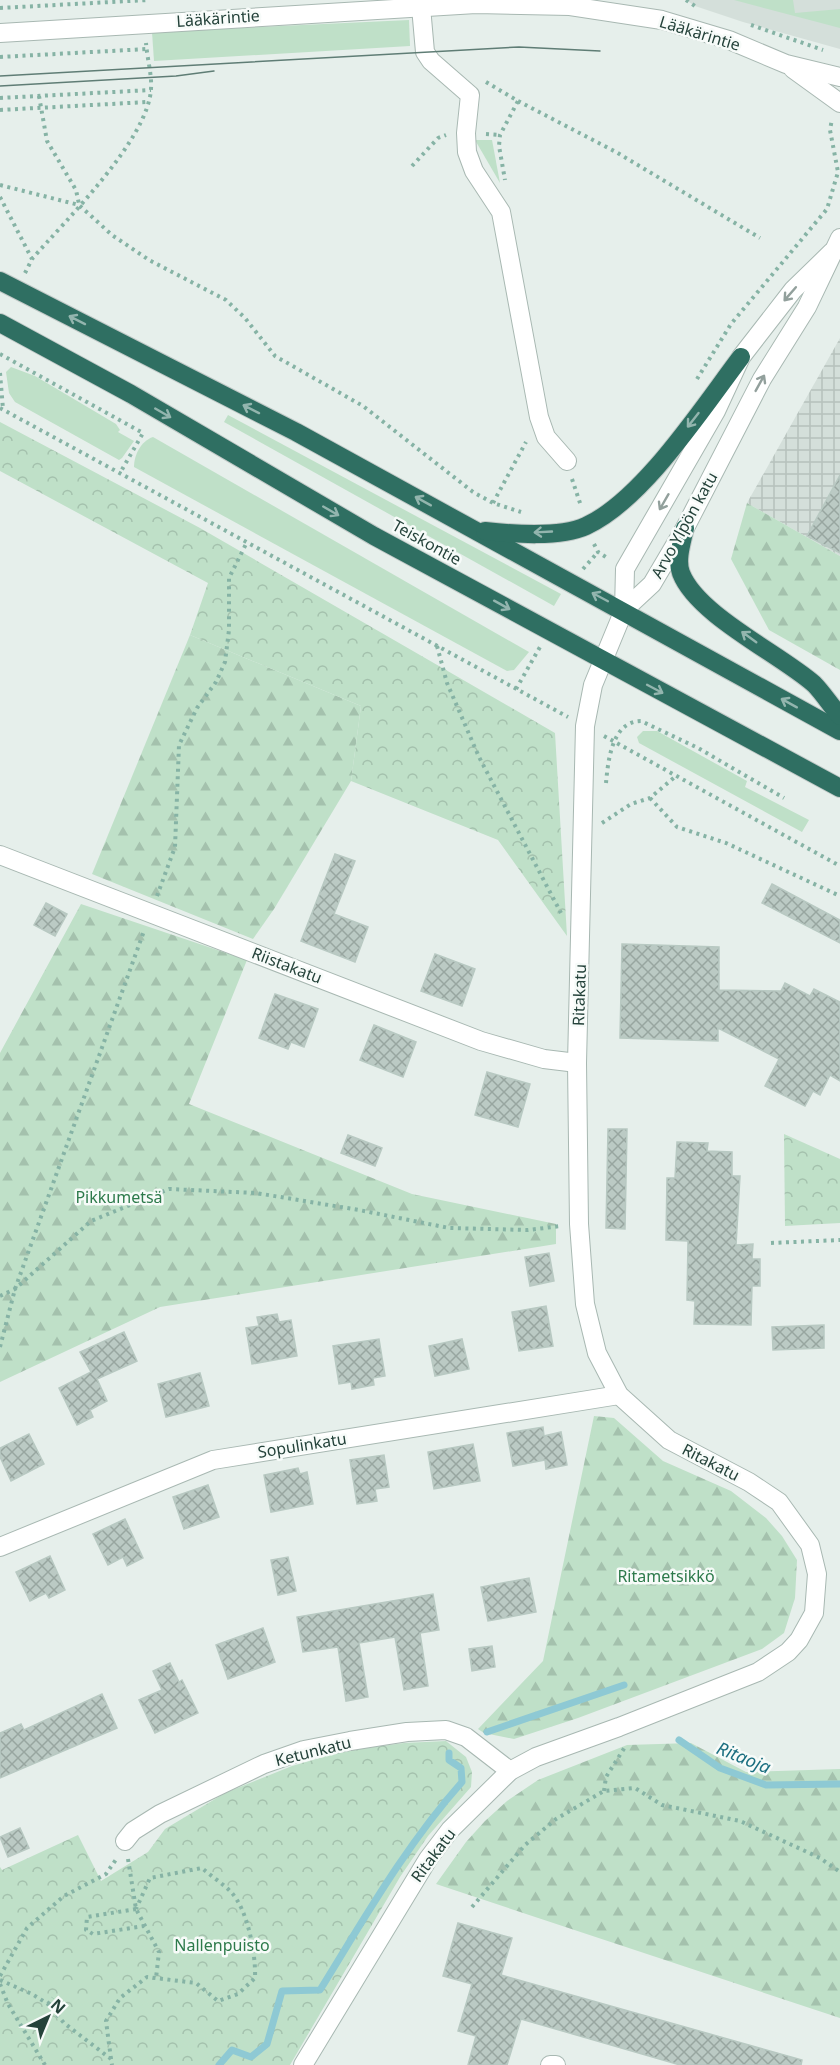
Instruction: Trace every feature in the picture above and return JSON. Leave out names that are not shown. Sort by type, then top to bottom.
[{"type":"highway","name":"Teiskontie","points":[[0,281],[296,432],[624,610],[840,731]]},
{"type":"highway","name":"Teiskontie","points":[[0,323],[131,394],[374,536],[840,788]]},
{"type":"highway","points":[[474,530],[548,533],[585,527],[611,509],[641,483],[741,357]]},
{"type":"highway","points":[[685,528],[680,552],[681,572],[692,591],[729,623],[814,685],[840,716]]},
{"type":"street","name":"Lääkärintie","points":[[0,33],[309,6],[421,7],[476,3],[570,6],[662,20],[729,40],[786,64],[840,77]]},
{"type":"street","points":[[421,7],[425,52],[431,61],[470,95],[465,134],[467,152],[474,171],[501,212],[539,417],[546,437],[567,461]]},
{"type":"street","name":"Lääkärintie","points":[[786,64],[837,101]]},
{"type":"street","name":"Arvo Ylpön katu","points":[[624,610],[625,569],[716,411],[741,357],[793,290],[836,245]]},
{"type":"street","name":"Arvo Ylpön katu","points":[[624,610],[652,584],[685,528],[762,378],[807,307],[836,245]]},
{"type":"street","name":"Ritakatu","points":[[303,2065],[428,1859],[450,1830],[510,1771],[536,1756],[619,1728],[775,1663],[799,1640],[814,1613],[817,1574],[810,1545],[779,1502],[749,1482],[669,1440],[618,1395],[597,1353],[585,1304],[579,1224],[577,1063],[585,726],[590,697],[624,610]]},
{"type":"street","name":"Riistakatu","points":[[0,855],[481,1041],[544,1059],[577,1063]]},
{"type":"street","name":"Sopulinkatu","points":[[0,1547],[213,1460],[618,1395]]},
{"type":"street","name":"Ketunkatu","points":[[125,1841],[133,1831],[160,1814],[264,1764],[304,1750],[350,1741],[407,1732],[446,1730],[466,1737],[510,1771]]},
{"type":"street","points":[[550,2065],[556,2065]]},
{"type":"path","points":[[0,8],[148,0]]},
{"type":"path","points":[[686,0],[704,10]]},
{"type":"path","points":[[742,22],[829,52]]},
{"type":"path","points":[[0,57],[147,49]]},
{"type":"path","points":[[0,98],[151,90],[139,124],[109,174],[32,259],[17,289]]},
{"type":"path","points":[[39,96],[47,141],[76,189],[79,205]]},
{"type":"path","points":[[518,101],[616,152],[760,238]]},
{"type":"path","points":[[837,101],[830,130],[840,173]]},
{"type":"path","points":[[0,110],[147,102]]},
{"type":"path","points":[[0,185],[79,205],[112,235],[149,260],[226,300],[245,318],[275,356],[363,405],[473,492],[493,503],[527,512]]},
{"type":"path","points":[[0,196],[32,259]]},
{"type":"path","points":[[0,354],[143,433],[120,473]]},
{"type":"path","points":[[0,373],[2,409],[567,717]]},
{"type":"path","points":[[493,503],[539,417]]},
{"type":"path","points":[[567,461],[581,506],[573,508]]},
{"type":"path","points":[[0,1347],[15,1289],[175,847],[179,745],[197,708],[216,682],[225,662],[229,630],[229,578],[247,542]]},
{"type":"path","points":[[436,645],[447,682],[479,758],[556,909],[581,927]]},
{"type":"path","points":[[605,792],[608,760],[622,727],[632,721],[641,721],[698,748],[784,798]]},
{"type":"path","points":[[603,736],[840,866]]},
{"type":"path","points":[[602,824],[631,804],[650,798],[676,776]]},
{"type":"path","points":[[650,798],[677,827],[726,843],[840,897]]},
{"type":"path","points":[[601,834],[603,813]]},
{"type":"path","points":[[0,1296],[15,1289],[92,1221],[169,1189],[256,1194],[449,1228],[528,1230],[579,1224]]},
{"type":"path","points":[[771,1243],[840,1240]]},
{"type":"path","points":[[604,1791],[606,1776],[627,1745],[619,1728]]},
{"type":"path","points":[[472,1908],[525,1845],[556,1819],[604,1791],[635,1788],[662,1805],[740,1821],[820,1858],[840,1872]]},
{"type":"path","points":[[125,1841],[136,1909],[159,1952],[156,1978]]},
{"type":"path","points":[[45,2065],[8,2004],[0,1980],[27,1928],[64,1896],[106,1874],[113,1867],[125,1841]]},
{"type":"path","points":[[112,2065],[106,2021],[120,1998],[147,1977],[196,1983],[218,2001],[238,1994],[255,1978],[256,1959],[249,1930],[233,1894],[201,1868],[150,1878],[136,1909]]},
{"type":"path","points":[[136,1909],[87,1917],[86,1930],[93,1934],[144,1926]]},
{"type":"path","points":[[0,1980],[48,2004],[64,2023],[111,2059]]},
{"type":"path","points":[[48,2004],[53,1998]]},
{"type":"shaded area","points":[[686,0],[840,0],[840,49],[743,22],[695,6]]},
{"type":"shaded area","points":[[840,338],[840,556],[747,503]]},
{"type":"green space","points":[[734,0],[793,0],[795,13],[840,9],[840,28]]},
{"type":"green space","points":[[409,20],[410,46],[154,61],[152,32]]},
{"type":"green space","points":[[475,140],[492,140],[500,183]]},
{"type":"green space","points":[[11,367],[35,376],[116,424],[120,430],[118,432],[134,441],[119,460],[15,402],[9,393],[6,372]]},
{"type":"green space","points":[[228,415],[561,594],[554,606],[224,422]]},
{"type":"green space","points":[[0,422],[200,528],[555,733],[567,936],[498,840],[351,781],[361,706],[190,635],[208,583],[0,471]]},
{"type":"green space","points":[[153,437],[529,652],[514,670],[507,671],[134,467],[139,449]]},
{"type":"green space","points":[[747,503],[840,556],[840,670],[769,630],[731,559]]},
{"type":"green space","points":[[190,635],[361,706],[351,781],[274,909],[253,939],[92,874]]},
{"type":"green space","points":[[643,731],[657,731],[747,781],[745,787],[809,820],[802,832],[639,743],[637,737]]},
{"type":"green space","name":"Pikkumetsä","points":[[81,904],[247,960],[189,1104],[412,1194],[556,1224],[556,1244],[160,1307],[0,1382],[0,1053]]},
{"type":"green space","points":[[784,1134],[840,1159],[840,1223],[785,1226]]},
{"type":"green space","name":"Ritametsikkö","points":[[594,1416],[614,1418],[663,1461],[731,1491],[766,1518],[782,1536],[797,1560],[795,1598],[784,1633],[762,1649],[578,1718],[514,1739],[484,1733],[478,1729],[543,1661]]},
{"type":"green space","name":"Nallenpuisto","points":[[446,1741],[466,1757],[472,1772],[471,1787],[428,1836],[400,1877],[290,2065],[0,2065],[0,1867],[2,1870],[78,1835],[101,1881],[148,1852],[165,1829],[225,1793],[292,1766],[344,1751],[404,1743]]},
{"type":"green space","points":[[691,1743],[746,1772],[840,1769],[840,2018],[436,1884],[466,1842],[485,1821],[507,1801],[538,1780],[627,1745]]},
{"type":"building","points":[[840,475],[840,553],[807,536]]},
{"type":"building","points":[[335,854],[355,861],[334,914],[368,927],[355,962],[301,941]]},
{"type":"building","points":[[772,884],[840,920],[840,943],[762,903]]},
{"type":"building","points":[[46,903],[67,914],[55,936],[34,925]]},
{"type":"building","points":[[622,944],[719,947],[719,990],[781,991],[785,983],[810,996],[814,989],[840,1002],[840,1081],[830,1075],[820,1095],[813,1091],[805,1106],[765,1086],[779,1059],[718,1028],[718,1041],[620,1038]]},
{"type":"building","points":[[435,954],[475,969],[462,1006],[421,991]]},
{"type":"building","points":[[275,994],[318,1009],[304,1047],[291,1042],[288,1049],[259,1038]]},
{"type":"building","points":[[374,1025],[416,1042],[403,1077],[360,1060]]},
{"type":"building","points":[[487,1072],[530,1084],[518,1127],[475,1115]]},
{"type":"building","points":[[608,1129],[627,1129],[625,1229],[606,1228]]},
{"type":"building","points":[[348,1135],[382,1148],[375,1166],[341,1153]]},
{"type":"building","points":[[677,1142],[708,1143],[707,1151],[732,1152],[732,1176],[740,1176],[736,1245],[753,1244],[752,1259],[760,1259],[760,1286],[752,1286],[751,1325],[694,1324],[695,1301],[687,1300],[688,1241],[666,1240],[667,1178],[675,1178]]},
{"type":"building","points":[[549,1253],[554,1281],[530,1286],[525,1257]]},
{"type":"building","points":[[546,1306],[553,1346],[519,1351],[512,1312]]},
{"type":"building","points":[[277,1314],[279,1322],[291,1320],[297,1356],[252,1364],[246,1328],[259,1326],[257,1317]]},
{"type":"building","points":[[824,1325],[824,1348],[773,1350],[772,1327]]},
{"type":"building","points":[[124,1332],[137,1361],[97,1379],[107,1401],[90,1410],[93,1417],[77,1425],[59,1388],[91,1372],[80,1352]]},
{"type":"building","points":[[379,1339],[385,1376],[373,1378],[374,1385],[352,1389],[351,1382],[339,1384],[333,1346]]},
{"type":"building","points":[[462,1339],[469,1369],[435,1376],[429,1346]]},
{"type":"building","points":[[200,1373],[209,1406],[166,1417],[158,1384]]},
{"type":"building","points":[[543,1427],[544,1436],[561,1432],[567,1465],[546,1469],[545,1460],[513,1466],[507,1433]]},
{"type":"building","points":[[29,1434],[44,1464],[11,1481],[0,1457],[0,1448]]},
{"type":"building","points":[[473,1444],[480,1481],[434,1489],[428,1452]]},
{"type":"building","points":[[384,1455],[389,1487],[375,1489],[377,1501],[357,1504],[350,1460]]},
{"type":"building","points":[[298,1468],[300,1474],[307,1472],[313,1504],[271,1512],[264,1475]]},
{"type":"building","points":[[208,1485],[219,1517],[184,1529],[173,1497]]},
{"type":"building","points":[[125,1519],[143,1558],[127,1566],[123,1557],[108,1565],[93,1534]]},
{"type":"building","points":[[50,1556],[65,1590],[49,1598],[46,1593],[30,1601],[16,1572]]},
{"type":"building","points":[[288,1557],[296,1591],[278,1595],[271,1560]]},
{"type":"building","points":[[529,1578],[536,1612],[488,1621],[481,1587]]},
{"type":"building","points":[[433,1594],[439,1630],[420,1633],[428,1686],[404,1690],[395,1637],[359,1643],[368,1697],[346,1701],[338,1647],[303,1652],[297,1617]]},
{"type":"building","points":[[263,1628],[275,1662],[228,1679],[216,1645]]},
{"type":"building","points":[[492,1646],[495,1667],[472,1671],[469,1649]]},
{"type":"building","points":[[170,1663],[179,1682],[182,1680],[198,1713],[155,1733],[139,1700],[162,1690],[153,1671]]},
{"type":"building","points":[[102,1694],[117,1728],[0,1778],[0,1733],[21,1724],[24,1730]]},
{"type":"building","points":[[20,1828],[29,1848],[8,1857],[0,1837]]},
{"type":"building","points":[[458,1923],[512,1938],[501,1975],[802,2060],[801,2065],[680,2065],[521,2019],[507,2065],[468,2065],[476,2036],[458,2031],[472,1984],[443,1976]]},
{"type":"waterway","points":[[487,1732],[624,1685]]},
{"type":"waterway","name":"Ritaoja","points":[[679,1740],[720,1768],[766,1785],[840,1784]]},
{"type":"waterway","points":[[219,2065],[232,2050],[251,2057],[267,2044],[282,1991],[320,1990],[404,1857],[462,1782],[461,1768],[449,1760],[449,1753]]},
{"type":"tram line","points":[[0,76],[519,47],[600,51]]},
{"type":"tram line","points":[[0,86],[176,76],[214,71]]}]
